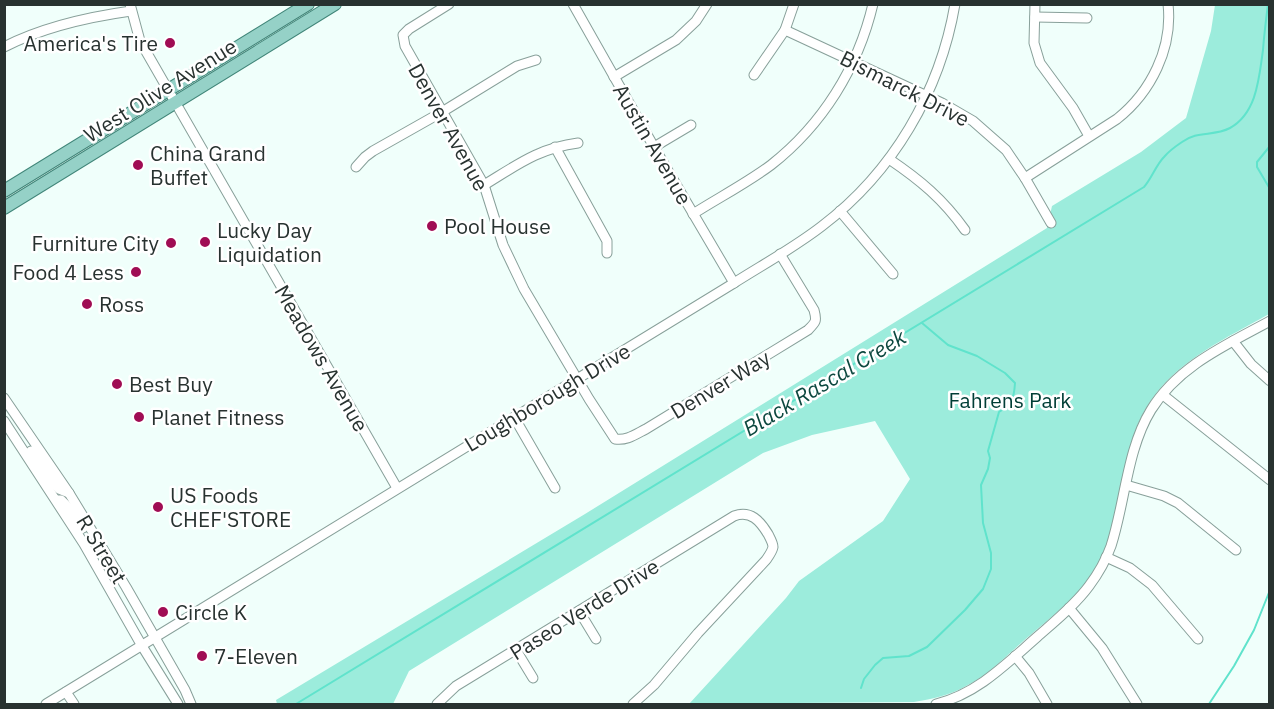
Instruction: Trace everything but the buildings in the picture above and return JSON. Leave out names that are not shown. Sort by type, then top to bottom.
[{"type":"main road","name":"West Olive Avenue","points":[[4,191],[308,4]]},
{"type":"main road","name":"West Olive Avenue","points":[[4,208],[335,4]]},
{"type":"street","name":"Denver Avenue","points":[[449,4],[409,29],[403,35],[405,46],[484,185],[504,245],[519,279],[577,378]]},
{"type":"street","name":"Austin Avenue","points":[[573,4],[734,283]]},
{"type":"street","points":[[614,77],[676,40],[696,21],[707,4]]},
{"type":"street","points":[[754,75],[785,30],[794,4]]},
{"type":"street","points":[[693,214],[765,169],[791,147],[827,108],[854,62],[873,4]]},
{"type":"street","name":"Loughborough Drive","points":[[46,705],[734,283],[822,226],[869,182],[889,159],[908,131],[927,95],[945,48],[955,4]]},
{"type":"street","points":[[1035,4],[1034,43],[1040,63],[1073,108],[1089,136]]},
{"type":"street","points":[[1025,178],[1117,119],[1144,93],[1163,54],[1169,25],[1168,4]]},
{"type":"street","name":"Meadows Avenue","points":[[131,8],[140,41],[174,103],[397,488]]},
{"type":"street","points":[[4,47],[68,24],[131,8]]},
{"type":"street","points":[[1035,17],[1086,18]]},
{"type":"street","name":"Bismarck Drive","points":[[785,30],[927,95],[986,131],[1006,150],[1051,223]]},
{"type":"street","points":[[356,167],[373,151],[517,66],[536,60]]},
{"type":"street","points":[[654,147],[691,125]]},
{"type":"street","points":[[484,185],[534,154],[578,143]]},
{"type":"street","points":[[555,147],[607,241],[607,253]]},
{"type":"street","points":[[889,159],[942,200],[965,230]]},
{"type":"street","points":[[840,211],[893,274]]},
{"type":"street","name":"Denver Way","points":[[577,378],[615,439],[622,440],[646,429],[799,336],[815,323],[816,316],[780,254]]},
{"type":"street","points":[[936,705],[960,701],[985,682],[1069,608],[1090,586],[1106,557],[1115,532],[1134,451],[1142,427],[1151,410],[1188,368],[1269,321]]},
{"type":"street","points":[[1233,341],[1251,364],[1269,381]]},
{"type":"street","points":[[1162,395],[1269,480]]},
{"type":"street","name":"R Street","points":[[5,399],[69,493],[185,690],[191,705]]},
{"type":"street","points":[[514,417],[555,488]]},
{"type":"street","name":"R Street","points":[[4,421],[104,578],[178,705]]},
{"type":"street","points":[[20,443],[32,451],[55,485],[69,493]]},
{"type":"street","points":[[1126,485],[1164,496],[1178,503],[1236,550]]},
{"type":"street","points":[[56,500],[61,500],[66,504],[89,538],[99,544]]},
{"type":"street","name":"Paseo Verde Drive","points":[[436,705],[456,686],[734,516],[747,514],[754,517],[761,522],[772,544],[766,560],[698,633],[654,685],[633,705]]},
{"type":"street","points":[[1106,557],[1141,575],[1198,639]]},
{"type":"street","points":[[1069,608],[1102,648],[1137,705]]},
{"type":"street","points":[[579,611],[596,639]]},
{"type":"street","points":[[516,650],[533,678]]},
{"type":"street","points":[[1015,656],[1029,673],[1047,705]]},
{"type":"street","points":[[66,692],[74,705]]},
{"type":"green space","name":"Fahrens Park","points":[[1215,5],[1269,5],[1269,314],[1191,360],[1152,399],[1135,433],[1124,470],[1112,528],[1106,546],[1091,575],[1058,612],[988,672],[954,692],[914,702],[689,704],[799,581],[883,521],[910,479],[875,421],[812,435],[763,453],[409,671],[393,704],[277,704],[276,700],[585,514],[1047,228],[1052,206],[1141,152],[1186,118],[1211,31]]},
{"type":"waterway","name":"Black Rascal Creek","points":[[296,704],[1144,187],[1166,155],[1188,138],[1230,128],[1246,113],[1255,94],[1260,72],[1268,4]]},
{"type":"waterway","points":[[1270,146],[1257,162],[1257,167],[1270,189]]},
{"type":"waterway","points":[[861,688],[864,679],[883,658],[909,656],[927,647],[983,589],[991,569],[991,553],[983,523],[981,485],[988,469],[990,458],[988,451],[999,412],[1012,400],[1015,383],[1005,373],[977,356],[948,345],[922,323]]},
{"type":"waterway","points":[[1209,704],[1254,630],[1270,590]]},
{"type":"place","name":"America's Tire","points":[[170,43]]},
{"type":"place","name":"China Grand Buffet","points":[[138,165]]},
{"type":"place","name":"Pool House","points":[[432,226]]},
{"type":"place","name":"Lucky Day Liquidation","points":[[205,242]]},
{"type":"place","name":"Furniture City","points":[[171,243]]},
{"type":"place","name":"Food 4 Less","points":[[136,272]]},
{"type":"place","name":"Ross","points":[[87,304]]},
{"type":"place","name":"Best Buy","points":[[117,384]]},
{"type":"place","name":"Planet Fitness","points":[[139,417]]},
{"type":"place","name":"US Foods CHEF'STORE","points":[[158,507]]},
{"type":"place","name":"Circle K","points":[[163,612]]},
{"type":"place","name":"7-Eleven","points":[[202,656]]}]
